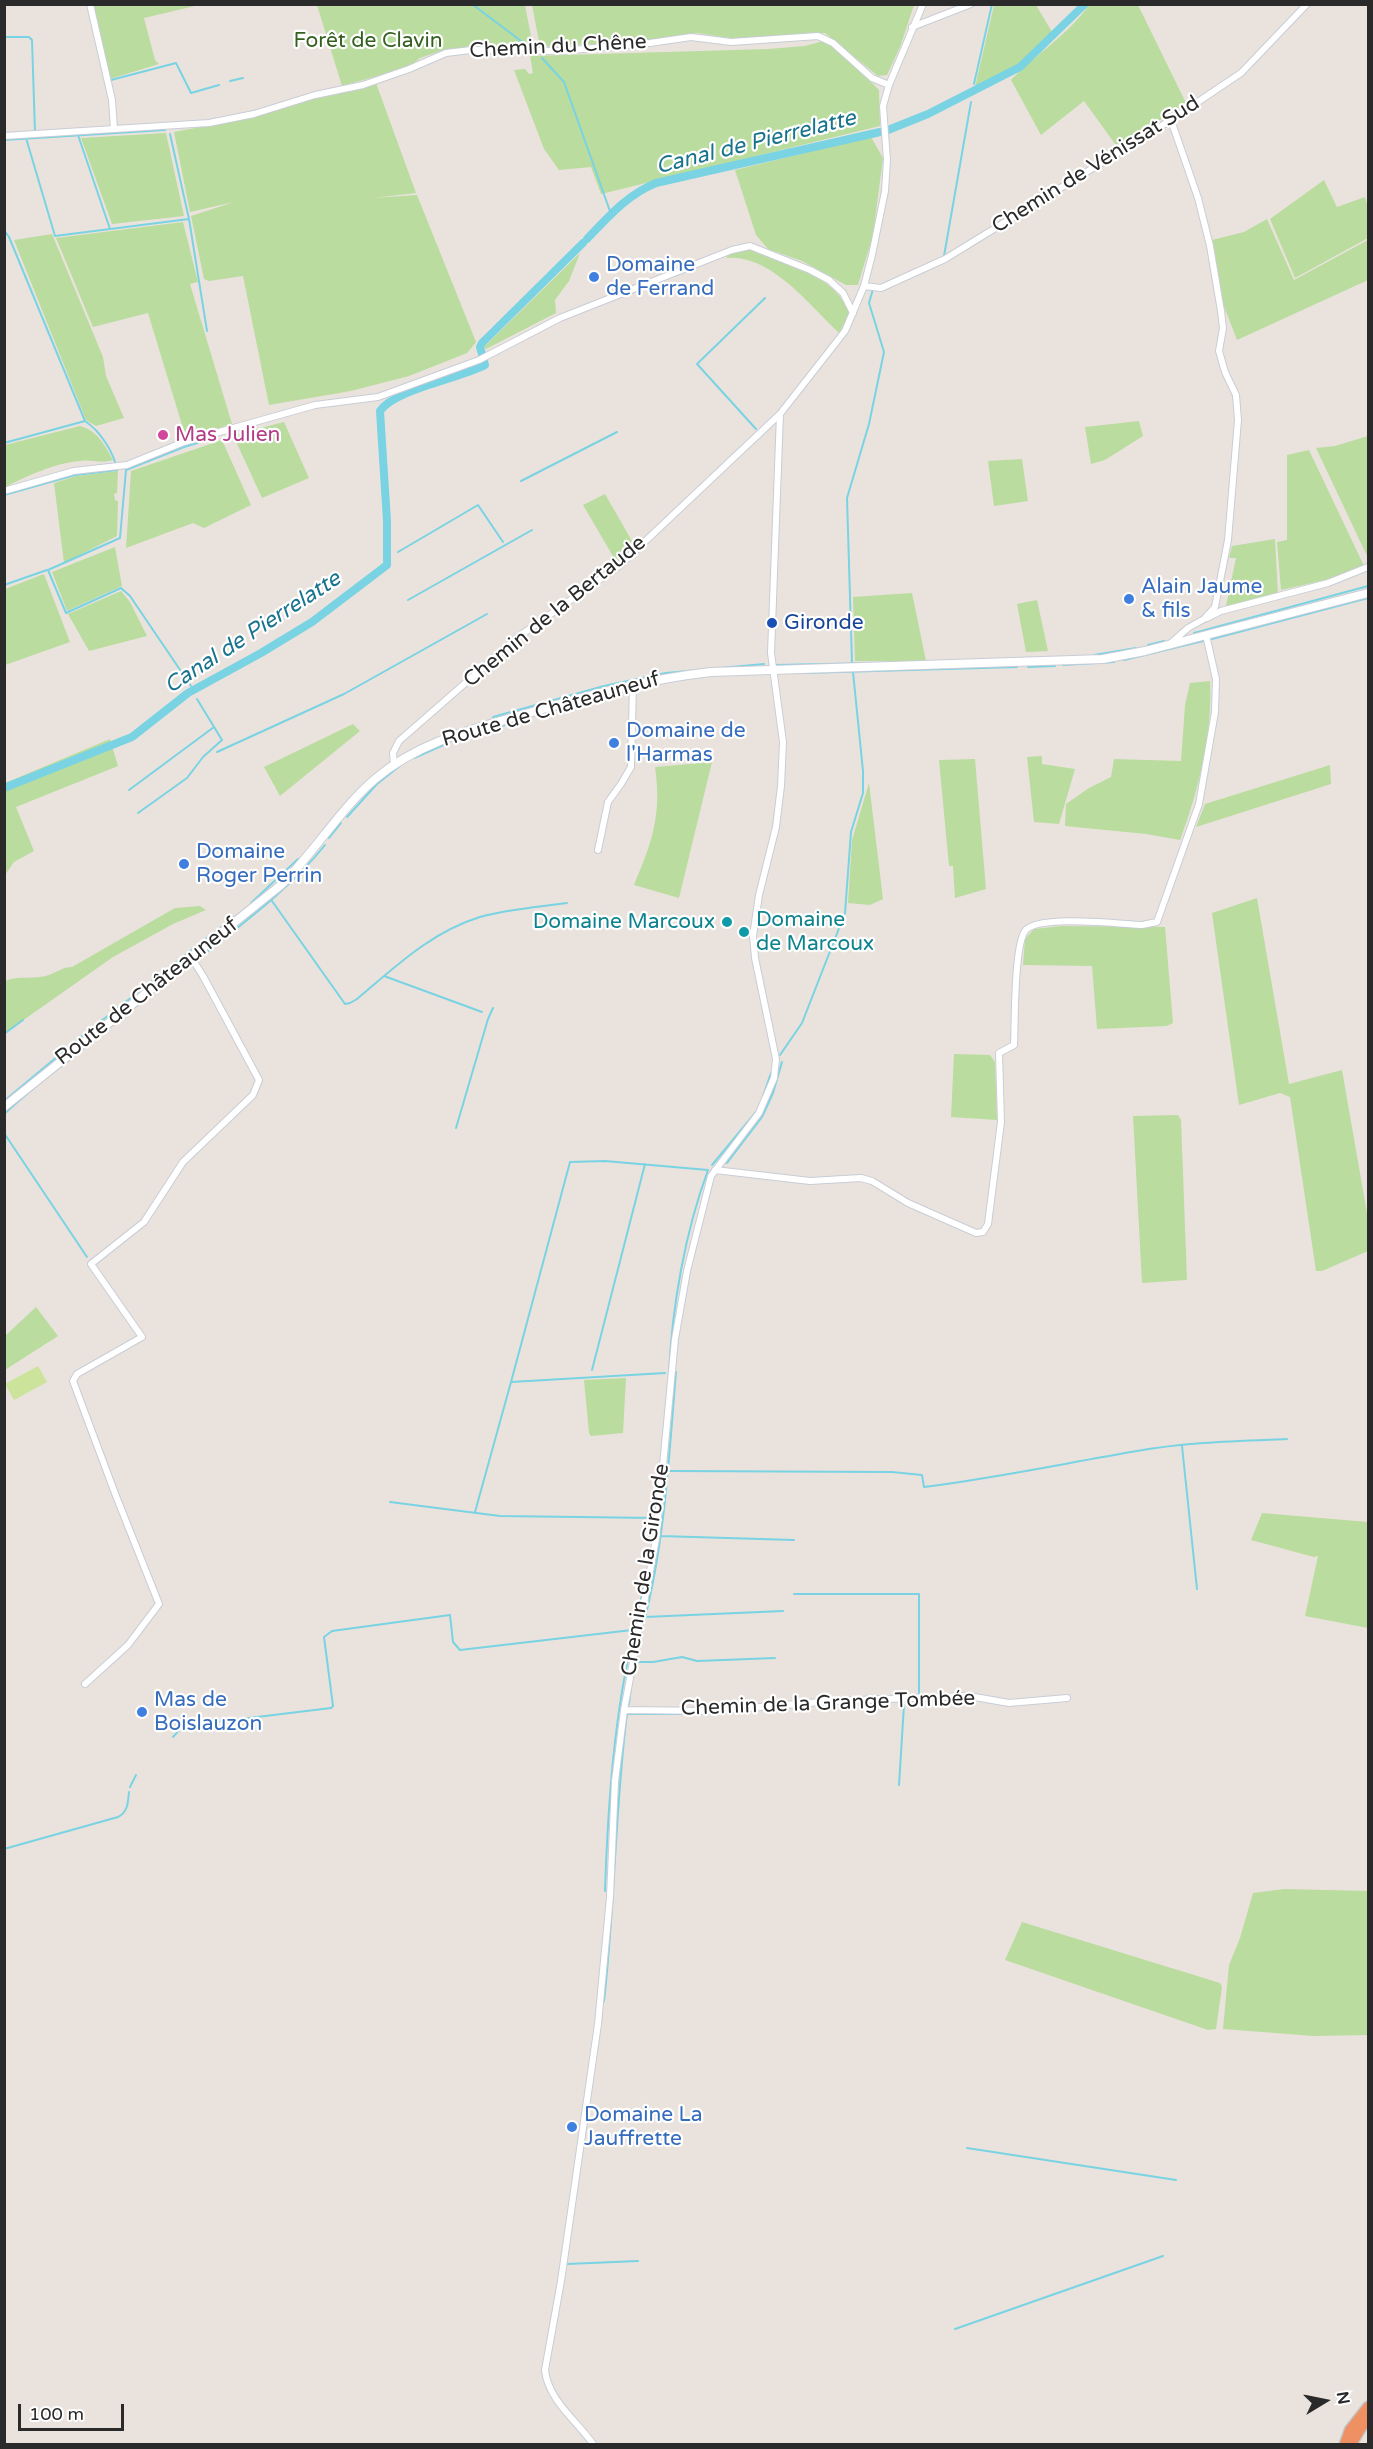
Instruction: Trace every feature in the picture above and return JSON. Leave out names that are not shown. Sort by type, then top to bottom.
[{"type":"highway","points":[[1345,2445],[1350,2430],[1368,2407]]},
{"type":"highway","points":[[1352,2445],[1357,2433],[1368,2421]]},
{"type":"main road","name":"Route de Châteauneuf","points":[[4,1107],[250,911],[294,872],[353,801],[394,764],[424,747],[456,734],[633,684],[711,672],[771,668],[1103,659],[1368,593]]},
{"type":"street","points":[[90,4],[112,100],[114,129]]},
{"type":"street","name":"Chemin de la Bertaude","points":[[394,764],[393,753],[399,741],[518,638],[619,566],[780,414],[845,331],[866,287],[885,191],[887,160],[883,106],[889,85],[923,4]]},
{"type":"street","points":[[912,27],[971,4]]},
{"type":"street","name":"Chemin de Vénissat Sud","points":[[866,287],[876,289],[945,259],[1171,120],[1241,73],[1307,4]]},
{"type":"street","name":"Chemin du Chêne","points":[[4,136],[209,123],[254,114],[315,95],[363,85],[446,53],[471,50],[561,51],[691,37],[731,42],[818,36],[833,43],[872,78],[889,85]]},
{"type":"street","points":[[1171,120],[1198,198],[1210,246],[1223,328],[1219,351],[1225,372],[1236,395],[1238,420],[1228,540],[1215,607],[1204,619]]},
{"type":"street","points":[[4,491],[74,471],[122,465],[184,442],[315,405],[378,397],[479,360],[560,318],[732,250],[750,246],[829,280],[843,293],[853,313]]},
{"type":"street","name":"Chemin de la Gironde","points":[[593,2445],[552,2394],[546,2381],[545,2370],[561,2281],[598,2024],[610,1897],[615,1782],[624,1710],[656,1539],[675,1339],[687,1272],[705,1198],[715,1170],[759,1113],[774,1078],[776,1059],[755,958],[753,936],[759,895],[776,827],[781,786],[783,742],[771,668],[780,414]]},
{"type":"street","points":[[1170,644],[1188,628],[1221,611],[1328,583],[1368,567]]},
{"type":"street","points":[[715,1170],[810,1181],[861,1178],[872,1181],[908,1203],[976,1233],[983,1232],[988,1224],[1001,1122],[999,1053],[1014,1045],[1021,940],[1026,930],[1034,925],[1050,922],[1142,925],[1157,922],[1199,804],[1215,712],[1216,679],[1206,635]]},
{"type":"street","points":[[597,850],[608,802],[631,767],[633,684]]},
{"type":"street","points":[[85,1684],[128,1645],[159,1604],[116,1497],[74,1381],[76,1374],[142,1337],[91,1264],[144,1222],[183,1162],[253,1095],[259,1080],[191,957]]},
{"type":"street","name":"Chemin de la Grange Tombée","points":[[624,1710],[713,1711],[832,1701],[969,1696],[1009,1702],[1067,1698]]},
{"type":"green space","points":[[93,5],[199,5],[144,18],[155,60],[159,64],[110,79]]},
{"type":"green space","name":"Forêt de Clavin","points":[[317,5],[525,5],[533,47],[446,49],[420,58],[409,67],[342,86]]},
{"type":"green space","points":[[532,5],[914,5],[900,47],[887,75],[878,76],[825,33],[737,39],[697,33],[647,41],[540,47]]},
{"type":"green space","points":[[994,5],[1036,5],[1052,32],[1019,65],[975,87]]},
{"type":"green space","points":[[1089,5],[1138,5],[1186,103],[1118,148],[1084,101],[1041,135],[1011,80],[1062,35]]},
{"type":"green space","points":[[823,41],[838,50],[879,90],[880,126],[601,194],[591,167],[559,170],[544,149],[514,70],[525,69],[529,74],[533,73],[530,56],[768,49],[805,46]]},
{"type":"green space","points":[[376,83],[416,193],[372,198],[417,195],[476,342],[467,353],[409,376],[351,391],[269,405],[243,276],[209,281],[204,279],[191,216],[234,202],[190,212],[174,132],[258,116]]},
{"type":"green space","points":[[166,133],[184,216],[112,224],[81,138]]},
{"type":"green space","points":[[871,137],[883,158],[873,235],[858,285],[846,285],[802,261],[768,249],[756,235],[735,170]]},
{"type":"green space","points":[[1324,180],[1337,207],[1365,197],[1368,208],[1368,238],[1295,278],[1270,219]]},
{"type":"green space","points":[[1267,219],[1294,280],[1368,240],[1368,280],[1237,340],[1220,296],[1212,240],[1244,232]]},
{"type":"green space","points":[[183,222],[198,282],[190,284],[232,424],[186,438],[148,313],[93,327],[56,238]]},
{"type":"green space","points":[[52,234],[103,357],[106,376],[124,418],[96,426],[86,420],[14,240]]},
{"type":"green space","points":[[750,248],[793,265],[832,288],[850,313],[839,333],[789,284],[774,273],[759,264],[743,259],[727,258],[726,254]]},
{"type":"green space","points":[[580,253],[569,281],[555,300],[556,313],[486,349],[484,347]]},
{"type":"green space","points":[[1139,421],[1143,436],[1105,460],[1091,464],[1085,427]]},
{"type":"green space","points":[[284,422],[309,478],[262,498],[233,435]]},
{"type":"green space","points":[[80,426],[96,435],[113,460],[61,464],[5,487],[5,445]]},
{"type":"green space","points":[[1368,436],[1368,558],[1316,448],[1335,446]]},
{"type":"green space","points":[[222,440],[251,505],[204,528],[193,523],[126,548],[131,471]]},
{"type":"green space","points":[[1309,450],[1364,566],[1325,580],[1281,590],[1277,542],[1287,540],[1287,455]]},
{"type":"green space","points":[[1022,459],[1028,501],[994,506],[988,461]]},
{"type":"green space","points":[[118,471],[117,493],[114,494],[115,500],[118,501],[117,536],[64,563],[54,483],[76,476]]},
{"type":"green space","points":[[605,494],[636,548],[617,563],[583,505]]},
{"type":"green space","points":[[1275,539],[1278,595],[1226,606],[1236,558],[1229,558],[1232,546]]},
{"type":"green space","points":[[115,547],[122,586],[67,611],[52,572]]},
{"type":"green space","points":[[44,574],[70,642],[5,665],[5,589]]},
{"type":"green space","points":[[121,591],[130,602],[147,636],[89,651],[68,614]]},
{"type":"green space","points":[[912,593],[926,661],[855,661],[853,597]]},
{"type":"green space","points":[[1037,600],[1048,651],[1026,652],[1017,604]]},
{"type":"green space","points":[[1210,681],[1207,741],[1193,802],[1180,840],[1146,834],[1065,826],[1066,804],[1089,788],[1111,777],[1114,759],[1181,761],[1185,705],[1190,683]]},
{"type":"green space","points":[[353,724],[360,731],[280,796],[264,767]]},
{"type":"green space","points":[[110,739],[118,766],[16,807],[34,851],[14,862],[5,875],[5,783]]},
{"type":"green space","points":[[1042,756],[1042,764],[1075,769],[1059,824],[1034,822],[1027,757]]},
{"type":"green space","points":[[975,759],[986,889],[955,898],[953,866],[949,866],[939,760]]},
{"type":"green space","points":[[712,762],[679,898],[634,885],[654,828],[657,800],[655,767]]},
{"type":"green space","points":[[1330,765],[1331,784],[1196,827],[1205,804]]},
{"type":"green space","points":[[869,783],[883,899],[870,905],[848,903],[852,840]]},
{"type":"green space","points":[[1257,898],[1289,1084],[1342,1070],[1368,1219],[1368,1251],[1322,1271],[1316,1271],[1290,1097],[1280,1093],[1239,1105],[1212,913]]},
{"type":"green space","points":[[200,906],[206,910],[173,924],[113,957],[5,1033],[5,981],[49,975],[72,967],[175,908]]},
{"type":"green space","points":[[1062,926],[1165,927],[1173,1023],[1167,1026],[1097,1029],[1092,966],[1023,965],[1025,939],[1034,929]]},
{"type":"green space","points":[[954,1054],[990,1055],[995,1062],[997,1120],[951,1117]]},
{"type":"green space","points":[[1178,1115],[1181,1120],[1187,1280],[1142,1283],[1133,1116]]},
{"type":"green space","points":[[36,1307],[58,1336],[5,1370],[5,1336]]},
{"type":"green space","points":[[38,1366],[47,1382],[14,1400],[5,1384]]},
{"type":"green space","points":[[626,1378],[623,1433],[591,1436],[584,1380]]},
{"type":"green space","points":[[1262,1513],[1368,1522],[1368,1628],[1305,1616],[1318,1556],[1314,1557],[1251,1540]]},
{"type":"green space","points":[[1284,1889],[1368,1891],[1368,2035],[1314,2036],[1223,2029],[1229,1965],[1240,1938],[1253,1893]]},
{"type":"green space","points":[[1022,1922],[1220,1983],[1222,1987],[1216,2029],[1208,2030],[1005,1960]]},
{"type":"waterway","points":[[472,4],[525,44]]},
{"type":"waterway","points":[[974,84],[992,4]]},
{"type":"waterway","name":"Canal de Pierrelatte","points":[[888,130],[928,114],[1020,67],[1085,4]]},
{"type":"waterway","points":[[4,37],[29,37],[32,40],[35,132]]},
{"type":"waterway","points":[[542,58],[564,82],[611,214]]},
{"type":"waterway","points":[[111,80],[176,63],[191,93],[219,85]]},
{"type":"waterway","points":[[230,81],[243,78]]},
{"type":"waterway","points":[[944,256],[971,102]]},
{"type":"waterway","points":[[4,140],[165,130]]},
{"type":"waterway","name":"Canal de Pierrelatte","points":[[587,239],[627,200],[656,183],[880,132]]},
{"type":"waterway","points":[[4,133],[13,133]]},
{"type":"waterway","points":[[170,134],[189,219],[207,331]]},
{"type":"waterway","points":[[78,135],[110,229]]},
{"type":"waterway","points":[[26,138],[55,236],[189,219]]},
{"type":"waterway","points":[[4,230],[9,237],[85,421],[106,442],[117,470],[75,475],[4,495]]},
{"type":"waterway","name":"Canal de Pierrelatte","points":[[4,788],[132,737],[188,693],[312,622],[387,565],[387,521],[380,411],[399,396],[485,365],[480,347],[482,343],[583,243]]},
{"type":"waterway","points":[[852,663],[847,498],[869,424],[884,352],[869,303],[873,289]]},
{"type":"waterway","points":[[756,429],[697,364],[765,298]]},
{"type":"waterway","points":[[4,443],[85,421]]},
{"type":"waterway","points":[[521,481],[617,432]]},
{"type":"waterway","points":[[191,686],[130,596],[121,588],[66,613],[48,570],[120,538],[126,470],[184,447],[217,437]]},
{"type":"waterway","points":[[398,552],[478,505],[503,542]]},
{"type":"waterway","points":[[408,600],[532,530]]},
{"type":"waterway","points":[[4,585],[47,570]]},
{"type":"waterway","points":[[1194,633],[1368,586]]},
{"type":"waterway","points":[[1212,639],[1368,598]]},
{"type":"waterway","points":[[217,752],[344,694],[487,614]]},
{"type":"waterway","points":[[1148,645],[1164,641]]},
{"type":"waterway","points":[[1124,660],[1203,641]]},
{"type":"waterway","points":[[1094,655],[1136,648]]},
{"type":"waterway","points":[[1063,665],[1114,662]]},
{"type":"waterway","points":[[775,665],[874,663]]},
{"type":"waterway","points":[[493,717],[604,686],[666,673],[764,664]]},
{"type":"waterway","points":[[1028,667],[1055,666]]},
{"type":"waterway","points":[[804,673],[1017,667]]},
{"type":"waterway","points":[[780,1055],[802,1023],[845,913],[851,832],[863,793],[863,771],[853,672]]},
{"type":"waterway","points":[[138,813],[187,778],[203,757],[222,740],[197,699]]},
{"type":"waterway","points":[[555,710],[573,705]]},
{"type":"waterway","points":[[466,737],[524,719]]},
{"type":"waterway","points":[[129,790],[214,727]]},
{"type":"waterway","points":[[414,758],[448,743]]},
{"type":"waterway","points":[[347,817],[377,784],[401,765]]},
{"type":"waterway","points":[[329,838],[341,823]]},
{"type":"waterway","points":[[198,959],[281,891],[325,845]]},
{"type":"waterway","points":[[251,903],[298,859]]},
{"type":"waterway","points":[[272,901],[345,1004],[357,999],[430,941],[462,924],[501,912],[567,903]]},
{"type":"waterway","points":[[4,1101],[82,1036],[234,917]]},
{"type":"waterway","points":[[160,987],[189,965]]},
{"type":"waterway","points":[[384,976],[482,1012]]},
{"type":"waterway","points":[[456,1128],[493,1008]]},
{"type":"waterway","points":[[4,1034],[23,1020]]},
{"type":"waterway","points":[[727,1163],[762,1117],[773,1093],[782,1062]]},
{"type":"waterway","points":[[761,1102],[771,1073]]},
{"type":"waterway","points":[[4,1114],[36,1086]]},
{"type":"waterway","points":[[712,1165],[756,1112]]},
{"type":"waterway","points":[[4,1133],[87,1257]]},
{"type":"waterway","points":[[665,1373],[511,1382],[570,1162],[605,1161],[708,1170],[686,1244],[681,1270],[673,1322],[669,1373]]},
{"type":"waterway","points":[[592,1370],[645,1164]]},
{"type":"waterway","points":[[644,1622],[662,1529],[676,1372]]},
{"type":"waterway","points":[[475,1512],[511,1382]]},
{"type":"waterway","points":[[669,1471],[892,1472],[922,1475],[924,1487],[1155,1448],[1212,1442],[1287,1439]]},
{"type":"waterway","points":[[1182,1446],[1197,1589]]},
{"type":"waterway","points":[[390,1502],[500,1516],[656,1518]]},
{"type":"waterway","points":[[660,1536],[794,1540]]},
{"type":"waterway","points":[[173,1737],[183,1726],[331,1708],[333,1706],[324,1637],[332,1631],[450,1615],[453,1642],[460,1650],[632,1630],[635,1627],[647,1571]]},
{"type":"waterway","points":[[794,1594],[919,1594],[919,1696],[917,1696]]},
{"type":"waterway","points":[[645,1617],[783,1611]]},
{"type":"waterway","points":[[605,1891],[613,1758],[622,1692],[635,1627]]},
{"type":"waterway","points":[[635,1662],[653,1662],[682,1657],[697,1661],[775,1658]]},
{"type":"waterway","points":[[629,1704],[631,1686]]},
{"type":"waterway","points":[[845,1698],[881,1696]]},
{"type":"waterway","points":[[899,1785],[904,1705]]},
{"type":"waterway","points":[[604,2001],[627,1713]]},
{"type":"waterway","points":[[627,1714],[708,1714]]},
{"type":"waterway","points":[[130,1787],[136,1775]]},
{"type":"waterway","points":[[4,1849],[118,1817],[126,1810],[129,1792]]},
{"type":"waterway","points":[[967,2148],[1176,2180]]},
{"type":"waterway","points":[[955,2329],[1163,2256]]},
{"type":"waterway","points":[[567,2264],[638,2261]]},
{"type":"place","name":"Domaine de Ferrand","points":[[594,277]]},
{"type":"place","name":"Mas Julien","points":[[163,435]]},
{"type":"place","name":"Alain Jaume & fils","points":[[1129,599]]},
{"type":"place","name":"Gironde","points":[[772,623]]},
{"type":"place","name":"Domaine de l'Harmas","points":[[614,743]]},
{"type":"place","name":"Domaine Roger Perrin","points":[[184,864]]},
{"type":"place","name":"Domaine Marcoux","points":[[727,922]]},
{"type":"place","name":"Domaine de Marcoux","points":[[744,932]]},
{"type":"place","name":"Mas de Boislauzon","points":[[142,1712]]},
{"type":"place","name":"Domaine La Jauffrette","points":[[572,2127]]}]
